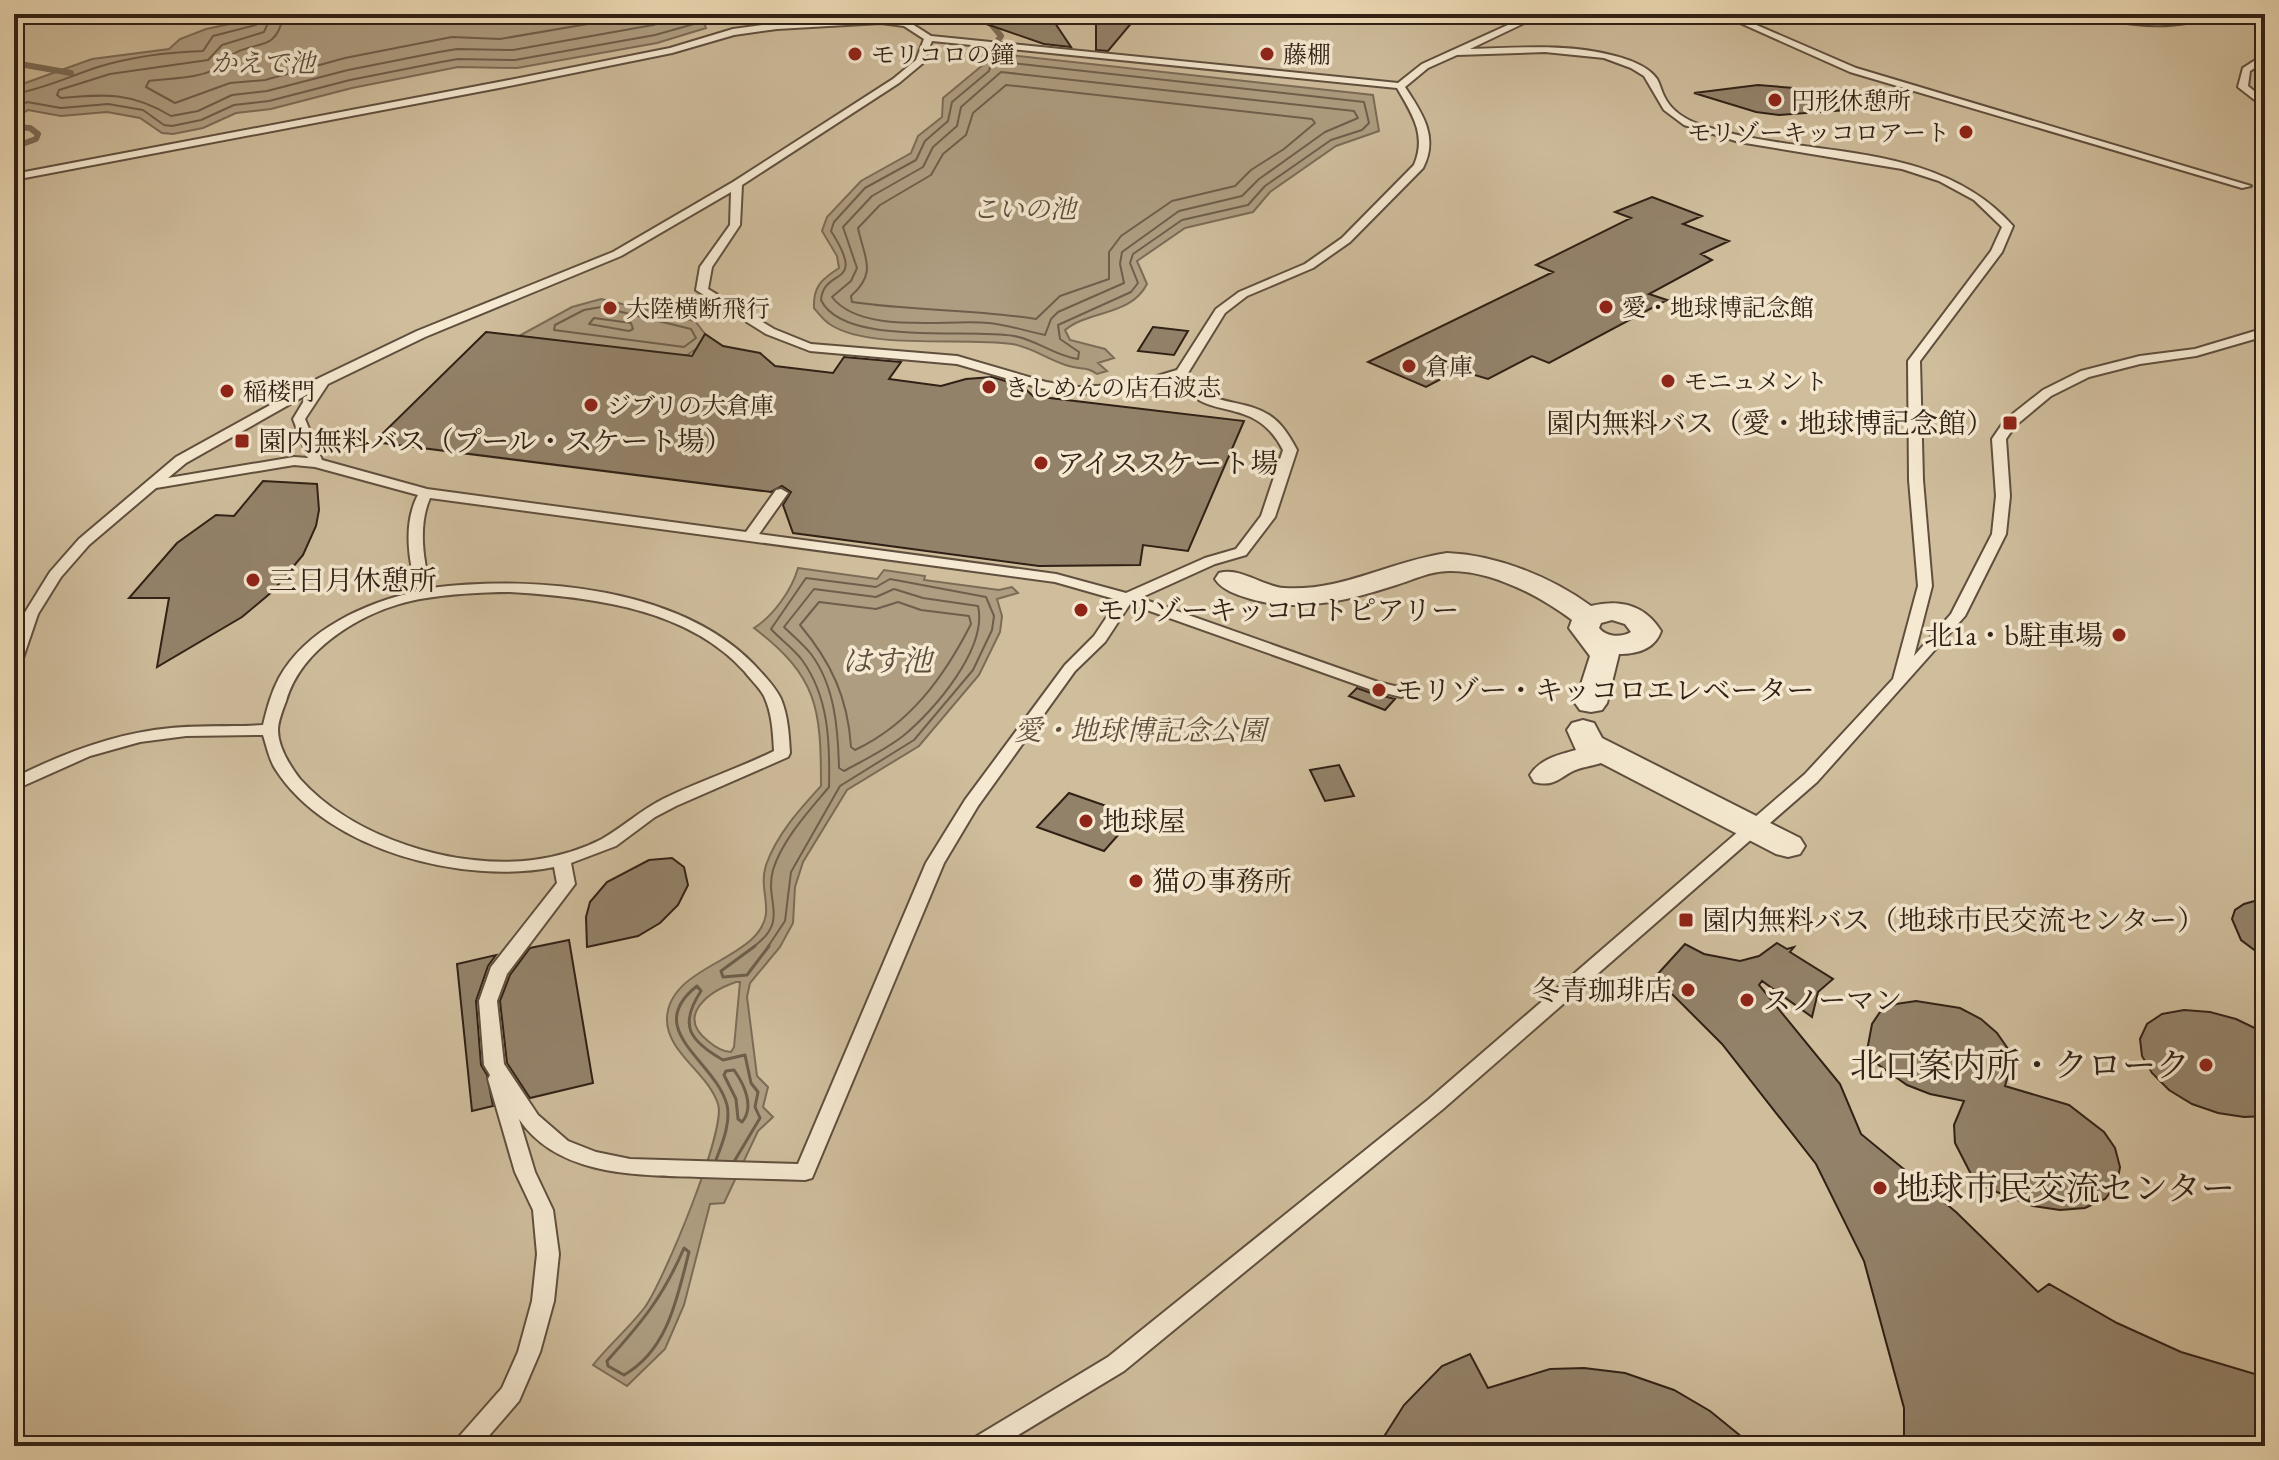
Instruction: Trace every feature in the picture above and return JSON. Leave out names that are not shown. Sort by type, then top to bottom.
[{"type":"street","points":[[1220,570],[1239,586],[1268,595],[1304,597],[1346,591],[1449,562],[1479,567],[1512,578],[1596,618],[1605,656],[1593,729],[1562,764],[1546,775]]},
{"type":"street","points":[[1551,742],[1593,729],[1753,828],[1788,846]]},
{"type":"lane","points":[[14,177],[504,84],[672,50],[733,32],[856,17],[906,24],[929,38],[1400,86],[1425,66],[1539,14]]},
{"type":"lane","points":[[1724,14],[1853,70],[2246,186]]},
{"type":"lane","points":[[2103,14],[2154,22],[2188,20],[2206,14]]},
{"type":"lane","points":[[14,661],[31,614],[55,575],[84,542],[181,460],[323,381],[421,334],[617,254],[737,184],[896,81],[920,61],[929,38]]},
{"type":"lane","points":[[1454,52],[1594,54],[1639,69],[1651,79],[1668,111],[1681,121],[1728,136],[1812,146],[1932,175],[1992,207],[2008,226],[1996,252],[1914,361],[1916,480],[1925,586],[1898,684]]},
{"type":"lane","points":[[2265,57],[2246,70],[2243,87],[2265,105]]},
{"type":"lane","points":[[737,184],[735,225],[706,267],[702,290],[738,315],[808,347],[946,358],[1000,369],[1045,386],[1095,392],[1164,380],[1182,373],[1220,311],[1243,294],[1309,266],[1346,240],[1419,166],[1426,153],[1428,138],[1400,86]]},
{"type":"lane","points":[[2071,145],[2084,138]]},
{"type":"lane","points":[[980,1446],[1116,1364],[1272,1239],[1436,1104],[1811,778],[1958,616],[1999,534],[2003,496],[1999,439],[2010,423],[2047,393],[2085,374],[2140,360],[2196,352],[2265,332]]},
{"type":"lane","points":[[494,1065],[531,1120],[561,1146],[593,1159],[630,1167],[695,1171],[805,1172],[935,863],[971,804],[1070,668],[1100,639],[1127,598],[1220,570],[1241,552],[1268,517],[1290,450],[1282,433],[1261,415],[1211,403],[1188,390],[1182,373]]},
{"type":"lane","points":[[316,463],[306,444],[299,419],[323,381]]},
{"type":"lane","points":[[150,485],[257,465],[294,461],[316,463],[426,493],[1056,578],[1127,598],[1346,676],[1401,692]]},
{"type":"lane","points":[[426,493],[417,522],[419,578],[426,594]]},
{"type":"lane","points":[[749,537],[781,493]]},
{"type":"lane","points":[[497,588],[593,594],[634,605],[696,629],[726,649],[766,688],[778,712],[782,753],[753,769],[652,811],[609,843],[562,860],[509,866],[460,866],[380,842],[341,821],[311,799],[283,769],[270,730],[281,686],[299,660],[320,640],[364,614],[426,594],[497,588]]},
{"type":"lane","points":[[14,785],[78,754],[117,741],[163,733],[270,730]]},
{"type":"lane","points":[[465,1446],[511,1394],[529,1352],[543,1301],[548,1254],[543,1210],[525,1172],[494,1065],[488,1001],[498,972],[566,884],[562,860]]},
{"type":"green space","name":"愛・地球博記念公園","points":[[14,14],[2265,14],[2265,1446],[14,1446]]},
{"type":"water","name":"かえで池","points":[[278,14],[705,14],[707,21],[704,23],[706,28],[657,43],[517,68],[458,67],[352,88],[271,109],[236,113],[203,128],[173,134],[162,133],[140,118],[107,112],[61,116],[28,110],[14,119],[14,87],[92,59],[169,49],[180,39],[206,29]]},
{"type":"water","name":"こいの池","points":[[985,46],[1012,49],[1009,55],[1373,95],[1379,131],[1336,146],[1270,192],[1253,212],[1185,228],[1137,261],[1147,284],[1140,294],[1131,302],[1065,330],[1070,340],[1105,349],[1114,358],[1098,363],[1107,371],[1097,374],[1012,344],[869,338],[831,325],[814,308],[815,294],[820,284],[839,268],[837,256],[822,231],[827,217],[861,181],[911,153],[918,136],[942,117],[943,98],[984,64],[975,50]]},
{"type":"water","points":[[601,299],[695,321],[705,334],[704,343],[686,356],[519,336],[572,307]]},
{"type":"water","name":"はす池","points":[[798,568],[877,579],[884,570],[925,576],[924,580],[999,590],[1012,587],[1018,593],[997,599],[1002,616],[1000,632],[979,675],[919,746],[847,790],[803,862],[795,887],[793,923],[780,947],[750,983],[747,997],[757,1076],[768,1087],[763,1107],[773,1117],[758,1131],[724,1203],[710,1204],[684,1305],[665,1349],[627,1386],[593,1365],[645,1307],[654,1292],[692,1206],[718,1119],[718,1104],[713,1093],[680,1051],[668,1029],[670,1003],[689,980],[742,947],[761,929],[766,911],[766,865],[790,822],[821,786],[820,735],[812,696],[791,662],[754,628],[775,610]],"holes":[[[740,982],[734,1047],[728,1052],[713,1045],[699,1031],[695,1022],[696,1013],[700,1005],[716,991]]]},
{"type":"building","points":[[970,14],[1049,14],[1071,47],[1044,44],[969,18]]},
{"type":"building","points":[[1096,14],[1139,14],[1108,51],[1096,50]]},
{"type":"building","name":"円形休憩所","points":[[1758,85],[1794,88],[1860,109],[1779,115],[1756,112],[1694,93]]},
{"type":"building","points":[[1652,197],[1702,216],[1683,224],[1729,241],[1701,254],[1712,260],[1649,294],[1667,300],[1549,363],[1532,356],[1488,379],[1458,370],[1426,387],[1368,362],[1553,272],[1536,265],[1631,218],[1615,212]]},
{"type":"building","points":[[1153,327],[1188,331],[1174,355],[1138,351]]},
{"type":"building","points":[[486,332],[692,356],[705,334],[723,346],[760,353],[775,366],[833,373],[844,357],[901,362],[889,379],[941,386],[966,379],[992,377],[1022,386],[1033,396],[1244,421],[1188,551],[1143,545],[1140,565],[1039,566],[793,533],[783,505],[791,492],[782,486],[771,492],[374,442]]},
{"type":"building","points":[[263,481],[317,484],[319,510],[316,526],[303,555],[273,591],[242,617],[157,667],[169,598],[129,598],[177,543],[216,515],[234,516]]},
{"type":"building","points":[[1357,688],[1395,699],[1385,710],[1349,696]]},
{"type":"building","points":[[1339,765],[1354,796],[1325,801],[1310,770]]},
{"type":"building","name":"地球屋","points":[[1069,793],[1135,816],[1104,851],[1037,827]]},
{"type":"building","points":[[672,858],[684,867],[688,885],[678,905],[660,923],[638,936],[587,947],[586,917],[590,902],[607,882],[649,860]]},
{"type":"building","points":[[2265,898],[2265,958],[2241,940],[2232,919],[2235,910],[2244,904]]},
{"type":"building","points":[[569,940],[593,1083],[530,1098],[507,1063],[500,1001],[510,975],[530,948]]},
{"type":"building","name":"地球市民交流センター","points":[[1777,943],[1787,949],[1794,947],[1790,952],[1833,979],[1818,992],[1812,1017],[1762,981],[1759,985],[1840,1084],[1861,1134],[1956,1212],[2038,1292],[2049,1284],[2117,1323],[2181,1352],[2265,1377],[2265,1446],[1904,1446],[1904,1408],[1864,1261],[1816,1164],[1722,1044],[1655,977],[1685,944],[1704,954],[1740,961],[1759,956]]},
{"type":"building","points":[[496,955],[488,966],[476,1001],[481,1065],[487,1075],[493,1106],[472,1111],[457,964]]},
{"type":"building","points":[[1916,1001],[1960,1008],[1981,1019],[1997,1033],[2008,1049],[2011,1065],[2005,1086],[2069,1105],[2104,1132],[2115,1148],[2120,1167],[2117,1184],[2105,1199],[2085,1208],[2060,1210],[2033,1206],[1976,1184],[1955,1143],[1954,1125],[1964,1101],[1930,1094],[1907,1085],[1866,1056],[1872,1024],[1880,1012],[1896,1004]]},
{"type":"building","name":"北口案内所・クローク","points":[[2184,1010],[2210,1012],[2236,1019],[2265,1033],[2265,1116],[2218,1113],[2192,1104],[2169,1090],[2152,1073],[2142,1056],[2140,1039],[2147,1024],[2162,1014]]},
{"type":"building","points":[[1470,1354],[1488,1388],[1550,1369],[1584,1368],[1625,1373],[1674,1390],[1710,1411],[1753,1446],[1378,1446],[1404,1405],[1442,1366]]},
{"type":"waterway","points":[[987,19],[1001,36],[990,51]]},
{"type":"waterway","points":[[14,63],[71,73]]},
{"type":"waterway","points":[[14,127],[30,128],[38,134],[36,139],[14,147]]},
{"type":"place","name":"モリコロの鐘","points":[[855,54]]},
{"type":"place","name":"藤棚","points":[[1267,54]]},
{"type":"place","name":"円形休憩所","points":[[1775,100]]},
{"type":"place","name":"モリゾーキッコロアート","points":[[1966,132]]},
{"type":"place","name":"愛・地球博記念館","points":[[1606,307]]},
{"type":"place","name":"大陸横断飛行","points":[[610,308]]},
{"type":"place","name":"倉庫","points":[[1409,366]]},
{"type":"place","name":"モニュメント","points":[[1668,381]]},
{"type":"place","name":"きしめんの店石波志","points":[[989,387]]},
{"type":"place","name":"稲楼門","points":[[227,391]]},
{"type":"place","name":"ジブリの大倉庫","points":[[591,405]]},
{"type":"place","name":"園内無料バス（愛・地球博記念館）","points":[[2010,423]]},
{"type":"place","name":"園内無料バス（プール・スケート場）","points":[[242,441]]},
{"type":"place","name":"アイススケート場","points":[[1041,463]]},
{"type":"place","name":"三日月休憩所","points":[[253,580]]},
{"type":"place","name":"モリゾーキッコロトピアリー","points":[[1081,610]]},
{"type":"place","name":"北1a・b駐車場","points":[[2119,635]]},
{"type":"place","name":"モリゾー・キッコロエレベーター","points":[[1379,690]]},
{"type":"place","name":"地球屋","points":[[1086,821]]},
{"type":"place","name":"猫の事務所","points":[[1136,881]]},
{"type":"place","name":"園内無料バス（地球市民交流センター）","points":[[1686,920]]},
{"type":"place","name":"冬青珈琲店","points":[[1688,990]]},
{"type":"place","name":"スノーマン","points":[[1747,1000]]},
{"type":"place","name":"北口案内所・クローク","points":[[2206,1065]]},
{"type":"place","name":"地球市民交流センター","points":[[1880,1188]]}]
